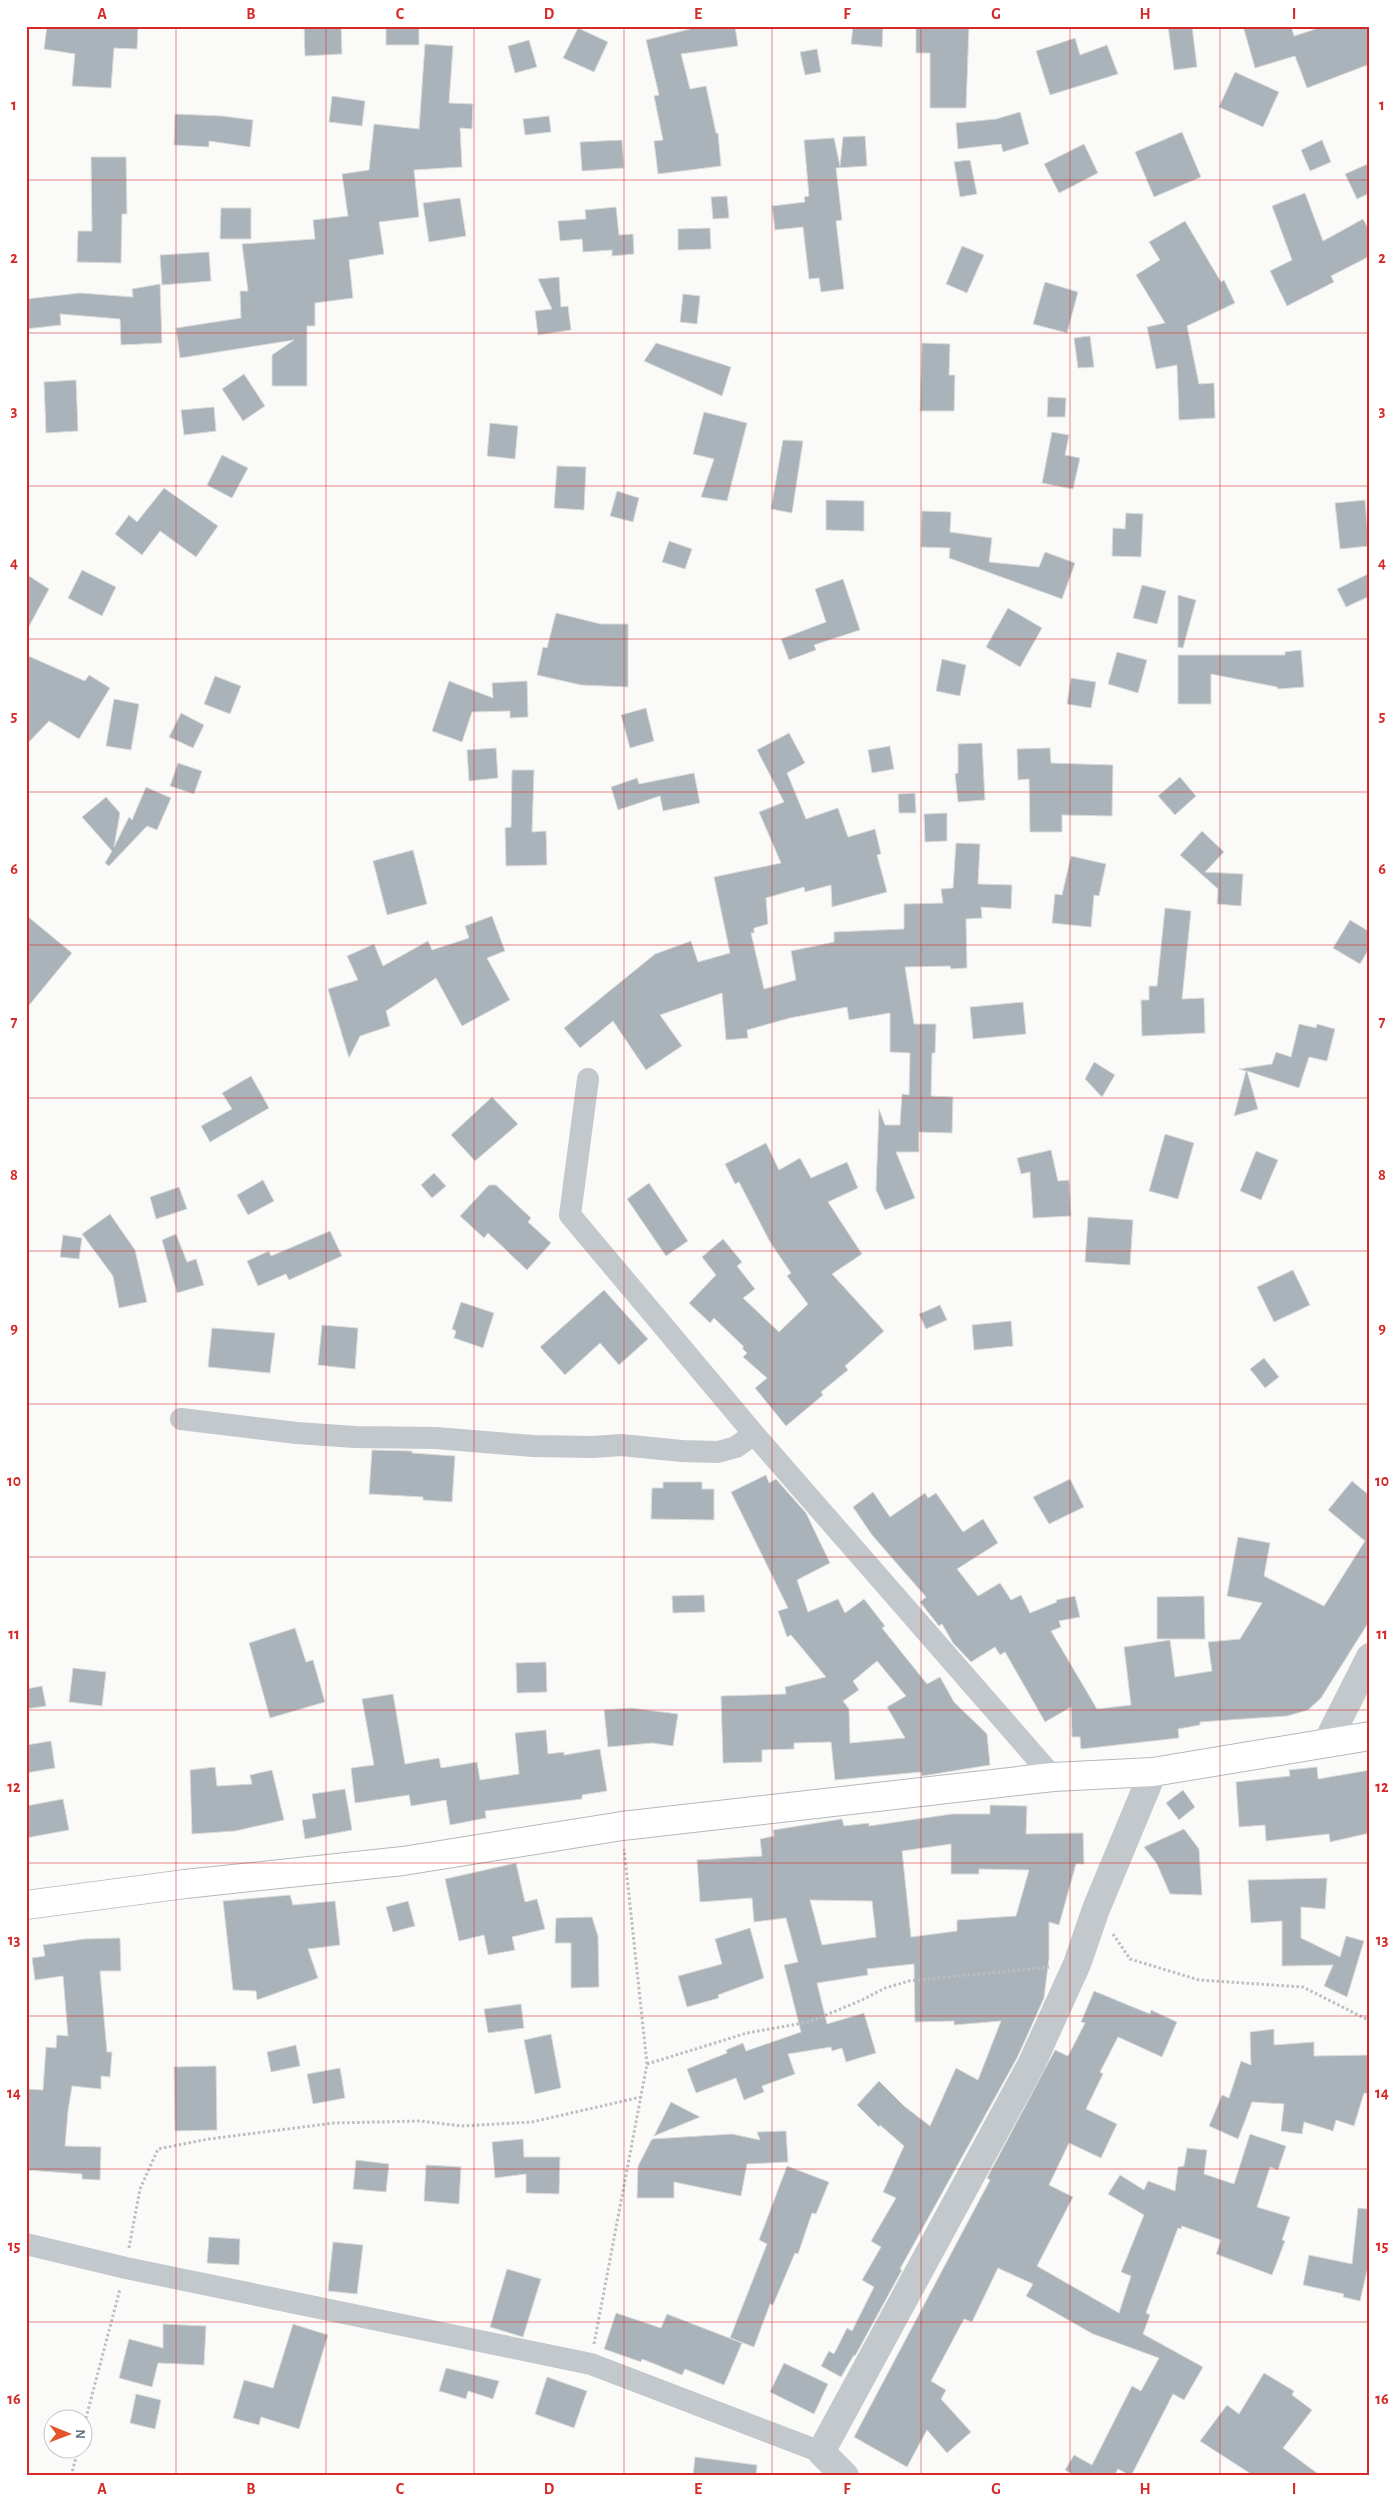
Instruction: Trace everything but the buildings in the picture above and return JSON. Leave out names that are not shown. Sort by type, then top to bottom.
[{"type":"highway","points":[[26,1905],[185,1884],[403,1861],[622,1826],[1053,1777],[1153,1772],[1370,1736]]},
{"type":"street","points":[[588,1079],[570,1215],[754,1434],[1053,1777]]},
{"type":"street","points":[[181,1420],[297,1433],[355,1437],[436,1438],[533,1446],[593,1447],[621,1445],[682,1451],[718,1452],[736,1447],[754,1434]]},
{"type":"street","points":[[1327,1742],[1369,1665]]},
{"type":"street","points":[[821,2452],[1032,2063],[1077,1964],[1096,1909],[1153,1772]]},
{"type":"street","points":[[26,2244],[126,2268],[590,2364],[821,2452],[845,2476]]},
{"type":"path","points":[[590,2364],[647,2064],[622,1826]]},
{"type":"path","points":[[1096,1909],[1130,1959],[1199,1980],[1304,1987],[1370,2021]]},
{"type":"path","points":[[647,2064],[747,2033],[809,2022],[862,2000],[885,1988],[909,1981],[1077,1964]]},
{"type":"path","points":[[88,2410],[126,2268],[140,2189],[158,2148],[209,2139],[334,2123],[420,2121],[462,2126],[532,2122],[641,2097]]},
{"type":"path","points":[[71,2476],[75,2460]]}]
